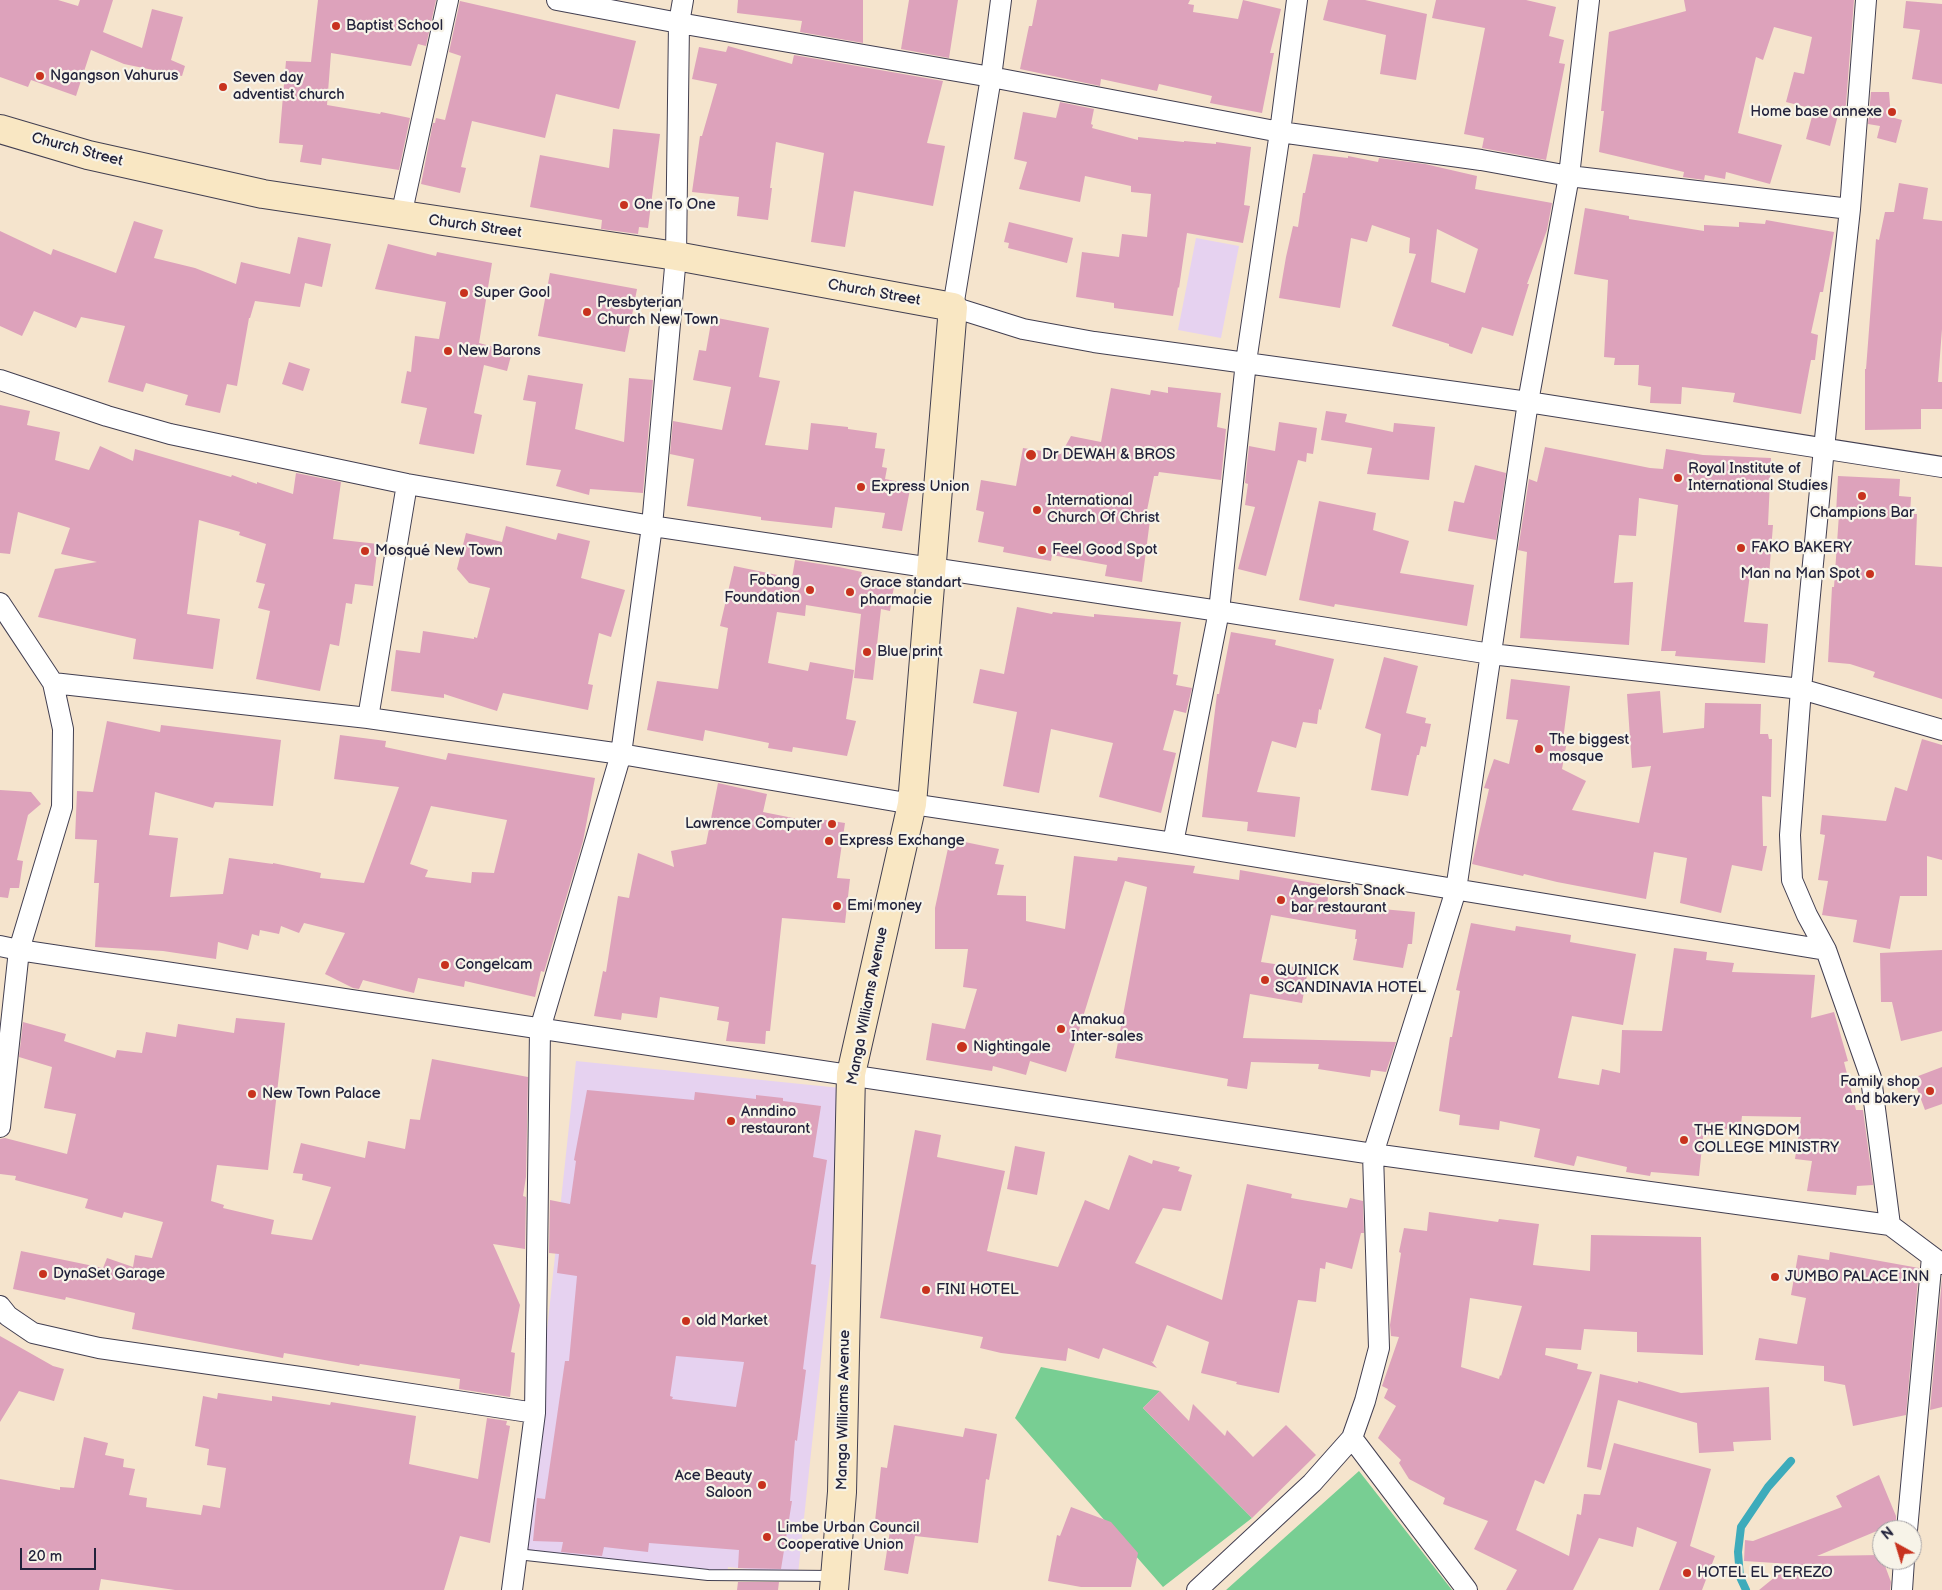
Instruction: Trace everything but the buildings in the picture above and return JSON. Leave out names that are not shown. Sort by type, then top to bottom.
[{"type":"main road","name":"Church Street","points":[[0,129],[88,155],[263,194],[676,256],[953,307]]},
{"type":"main road","name":"Manga Williams Avenue","points":[[834,1583],[842,1492],[852,1074],[912,804],[953,307]]},
{"type":"street","points":[[402,216],[448,0]]},
{"type":"street","points":[[557,0],[679,24],[991,77],[1280,132],[1481,160],[1569,176],[1850,209]]},
{"type":"street","points":[[512,1590],[535,1414],[540,1029],[621,754],[652,526],[676,256],[679,24],[683,0]]},
{"type":"street","points":[[1001,0],[991,77],[953,307],[1023,329],[1094,342],[1528,402],[1942,467]]},
{"type":"street","points":[[1173,843],[1219,611],[1246,362],[1280,132],[1297,0]]},
{"type":"street","points":[[1197,1590],[1312,1483],[1352,1438],[1365,1401],[1379,1348],[1373,1154],[1456,890],[1528,402],[1569,176],[1588,0]]},
{"type":"street","points":[[1866,0],[1850,209],[1824,448],[1801,688],[1790,835],[1792,880],[1807,915],[1826,950],[1872,1078],[1890,1225]]},
{"type":"street","points":[[0,380],[108,416],[170,434],[407,484],[652,526],[1491,654],[1801,688],[1942,730]]},
{"type":"street","points":[[368,718],[407,484]]},
{"type":"street","points":[[0,603],[53,683],[62,729],[62,807],[9,948],[0,1127]]},
{"type":"street","points":[[53,683],[368,718],[621,754],[912,804],[1173,843],[1826,950]]},
{"type":"street","points":[[9,948],[1373,1154],[1890,1225],[1937,1261],[1908,1520]]},
{"type":"street","points":[[0,1306],[8,1316],[33,1333],[99,1348],[535,1414]]},
{"type":"street","points":[[1352,1438],[1467,1590]]},
{"type":"street","points":[[1902,1590],[1903,1570]]},
{"type":"lane","points":[[517,1554],[708,1575],[834,1583]]},
{"type":"shaded area","points":[[1196,238],[1239,246],[1221,338],[1178,330]]},
{"type":"shaded area","name":"old Market","points":[[576,1061],[850,1089],[798,1574],[728,1567],[727,1573],[523,1553]]},
{"type":"green space","points":[[1041,1367],[1160,1391],[1143,1408],[1252,1518],[1163,1587],[1015,1418]]},
{"type":"green space","points":[[1359,1471],[1452,1590],[1226,1590]]},
{"type":"waterway","points":[[1746,1590],[1740,1577],[1738,1552],[1741,1527],[1768,1487],[1791,1461]]},
{"type":"place","name":"Baptist School","points":[[336,26]]},
{"type":"place","name":"Ngangson Vahurus","points":[[40,76]]},
{"type":"place","name":"Seven day adventist church","points":[[223,87]]},
{"type":"place","name":"Home base annexe","points":[[1892,112]]},
{"type":"place","name":"One To One","points":[[624,205]]},
{"type":"place","name":"Super Gool","points":[[464,293]]},
{"type":"place","name":"Presbyterian Church New Town","points":[[587,312]]},
{"type":"place","name":"New Barons","points":[[448,351]]},
{"type":"place","name":"Dr DEWAH & BROS","points":[[1031,455]]},
{"type":"place","name":"Royal Institute of International Studies","points":[[1678,478]]},
{"type":"place","name":"Express Union","points":[[861,487]]},
{"type":"place","name":"Champions Bar","points":[[1862,496]]},
{"type":"place","name":"International Church Of Christ","points":[[1037,510]]},
{"type":"place","name":"FAKO BAKERY","points":[[1741,548]]},
{"type":"place","name":"Feel Good Spot","points":[[1042,550]]},
{"type":"place","name":"Mosqué New Town","points":[[365,551]]},
{"type":"place","name":"Man na Man Spot","points":[[1870,574]]},
{"type":"place","name":"Fobang Foundation","points":[[810,590]]},
{"type":"place","name":"Grace standart pharmacie","points":[[850,592]]},
{"type":"place","name":"Blue print","points":[[867,652]]},
{"type":"place","name":"The biggest mosque","points":[[1539,749]]},
{"type":"place","name":"Lawrence Computer","points":[[832,824]]},
{"type":"place","name":"Express Exchange","points":[[829,841]]},
{"type":"place","name":"Angelorsh Snack bar restaurant","points":[[1281,900]]},
{"type":"place","name":"Emi money","points":[[837,906]]},
{"type":"place","name":"Congelcam","points":[[445,965]]},
{"type":"place","name":"QUINICK SCANDINAVIA HOTEL","points":[[1265,980]]},
{"type":"place","name":"Amakua Inter-sales","points":[[1061,1029]]},
{"type":"place","name":"Nightingale","points":[[962,1047]]},
{"type":"place","name":"Family shop and bakery","points":[[1930,1091]]},
{"type":"place","name":"New Town Palace","points":[[252,1094]]},
{"type":"place","name":"Anndino restaurant","points":[[731,1121]]},
{"type":"place","name":"THE KINGDOM COLLEGE MINISTRY","points":[[1684,1140]]},
{"type":"place","name":"DynaSet Garage","points":[[43,1274]]},
{"type":"place","name":"JUMBO PALACE INN","points":[[1775,1277]]},
{"type":"place","name":"FINI HOTEL","points":[[926,1290]]},
{"type":"place","name":"old Market","points":[[686,1321]]},
{"type":"place","name":"Ace Beauty Saloon","points":[[762,1485]]},
{"type":"place","name":"Limbe Urban Council Cooperative Union","points":[[767,1537]]},
{"type":"place","name":"HOTEL EL PEREZO","points":[[1687,1573]]}]
